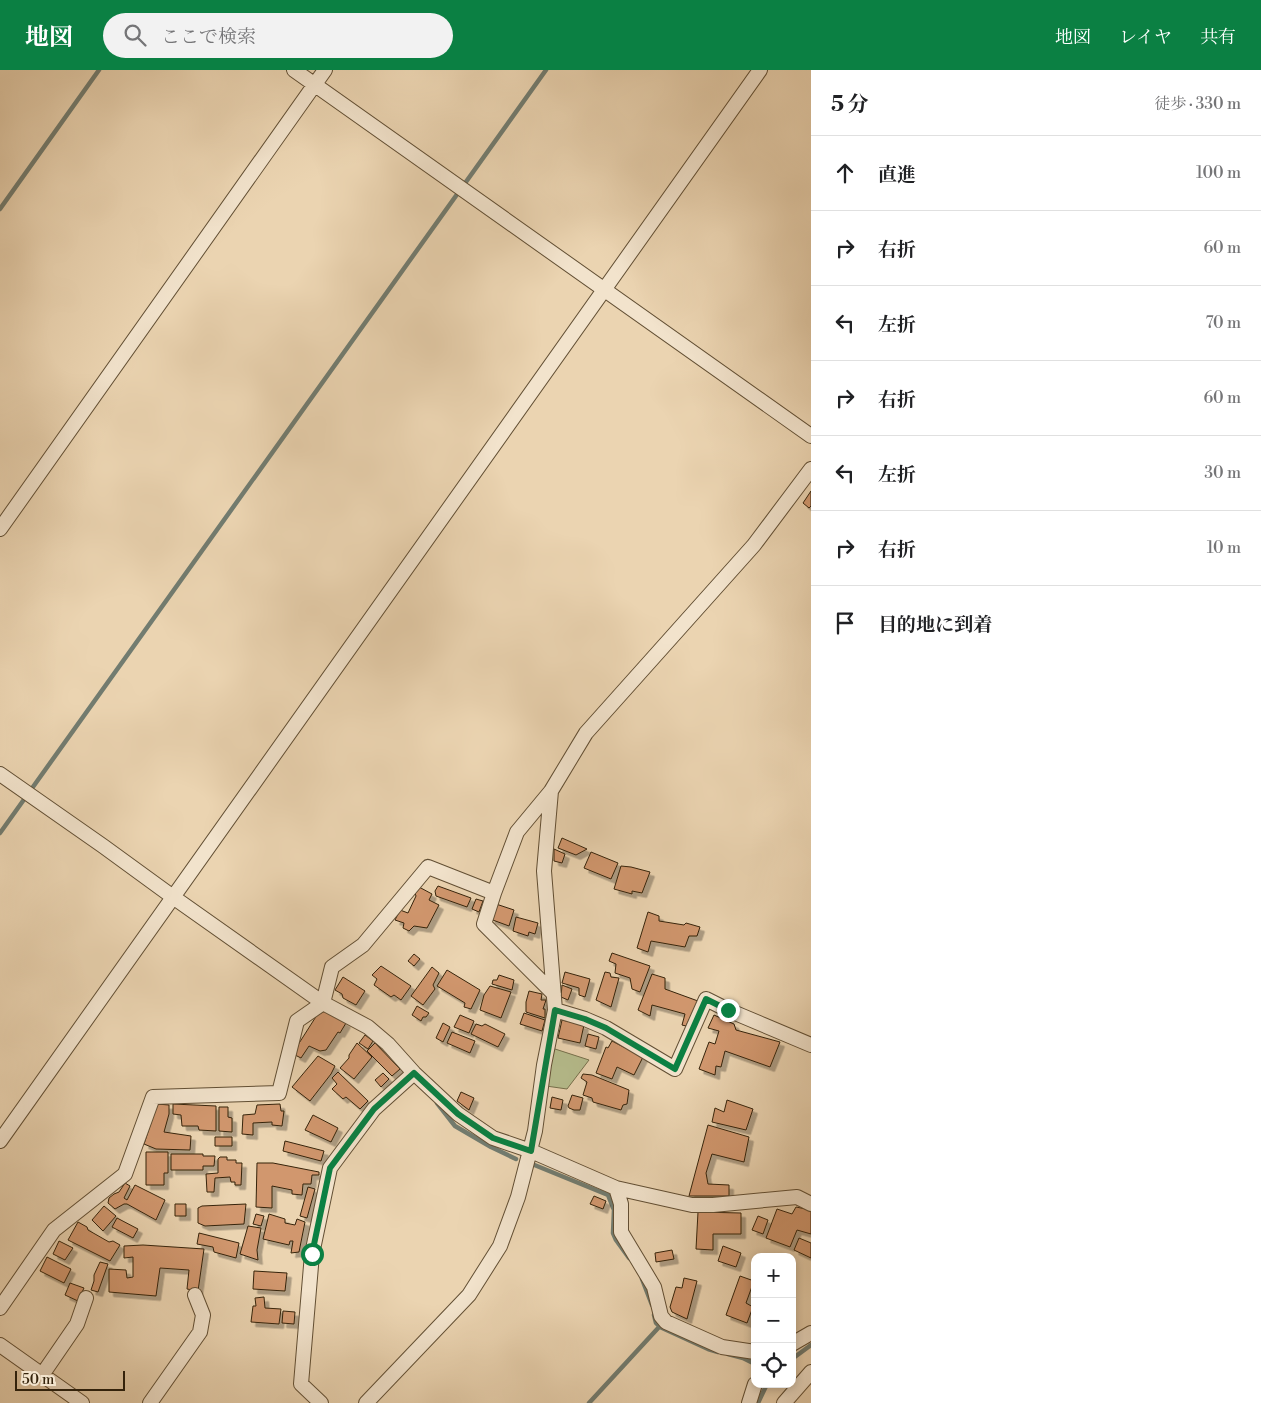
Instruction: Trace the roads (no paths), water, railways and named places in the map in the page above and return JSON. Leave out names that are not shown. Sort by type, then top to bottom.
[{"type":"street","points":[[294,70],[811,436]]},
{"type":"street","points":[[0,529],[324,70]]},
{"type":"street","points":[[0,1141],[760,70]]},
{"type":"street","points":[[554,994],[484,924],[517,832],[550,791],[586,733],[754,545],[811,469]]},
{"type":"street","points":[[0,774],[172,898],[323,1003],[368,1027],[388,1044],[414,1073],[458,1114],[493,1138],[531,1151],[616,1188],[692,1205],[713,1206],[797,1197],[811,1204]]},
{"type":"street","points":[[366,1403],[469,1295],[500,1246],[518,1197],[531,1151],[555,1010],[544,871],[550,791]]},
{"type":"street","points":[[0,1308],[54,1230],[124,1174],[153,1097],[279,1093],[297,1021],[323,1003],[332,967],[363,944],[428,866],[494,893]]},
{"type":"street","points":[[555,1010],[606,1028],[675,1069],[706,999],[811,1045]]},
{"type":"street","points":[[321,1403],[301,1384],[312,1254],[330,1168],[374,1109],[414,1073]]},
{"type":"street","points":[[616,1188],[621,1204],[621,1232],[654,1287],[662,1316],[666,1322],[722,1347],[751,1351]]},
{"type":"street","points":[[150,1403],[200,1332],[203,1315],[195,1295]]},
{"type":"street","points":[[42,1375],[77,1324],[86,1298]]},
{"type":"street","points":[[794,1343],[811,1333]]},
{"type":"street","points":[[0,1345],[82,1403]]},
{"type":"street","points":[[784,1403],[811,1372]]},
{"type":"street","points":[[749,1403],[755,1388]]},
{"type":"waterway","points":[[0,209],[99,70]]},
{"type":"waterway","points":[[0,833],[546,70]]},
{"type":"waterway","points":[[437,1103],[455,1126],[516,1159]]},
{"type":"waterway","points":[[532,1164],[608,1195],[614,1210],[613,1233],[629,1258]]},
{"type":"waterway","points":[[642,1279],[652,1305]]},
{"type":"waterway","points":[[654,1315],[656,1323],[660,1327],[718,1352]]},
{"type":"waterway","points":[[589,1403],[660,1326]]},
{"type":"waterway","points":[[796,1356],[811,1345]]},
{"type":"waterway","points":[[728,1354],[751,1362]]},
{"type":"waterway","points":[[758,1403],[765,1388]]}]
